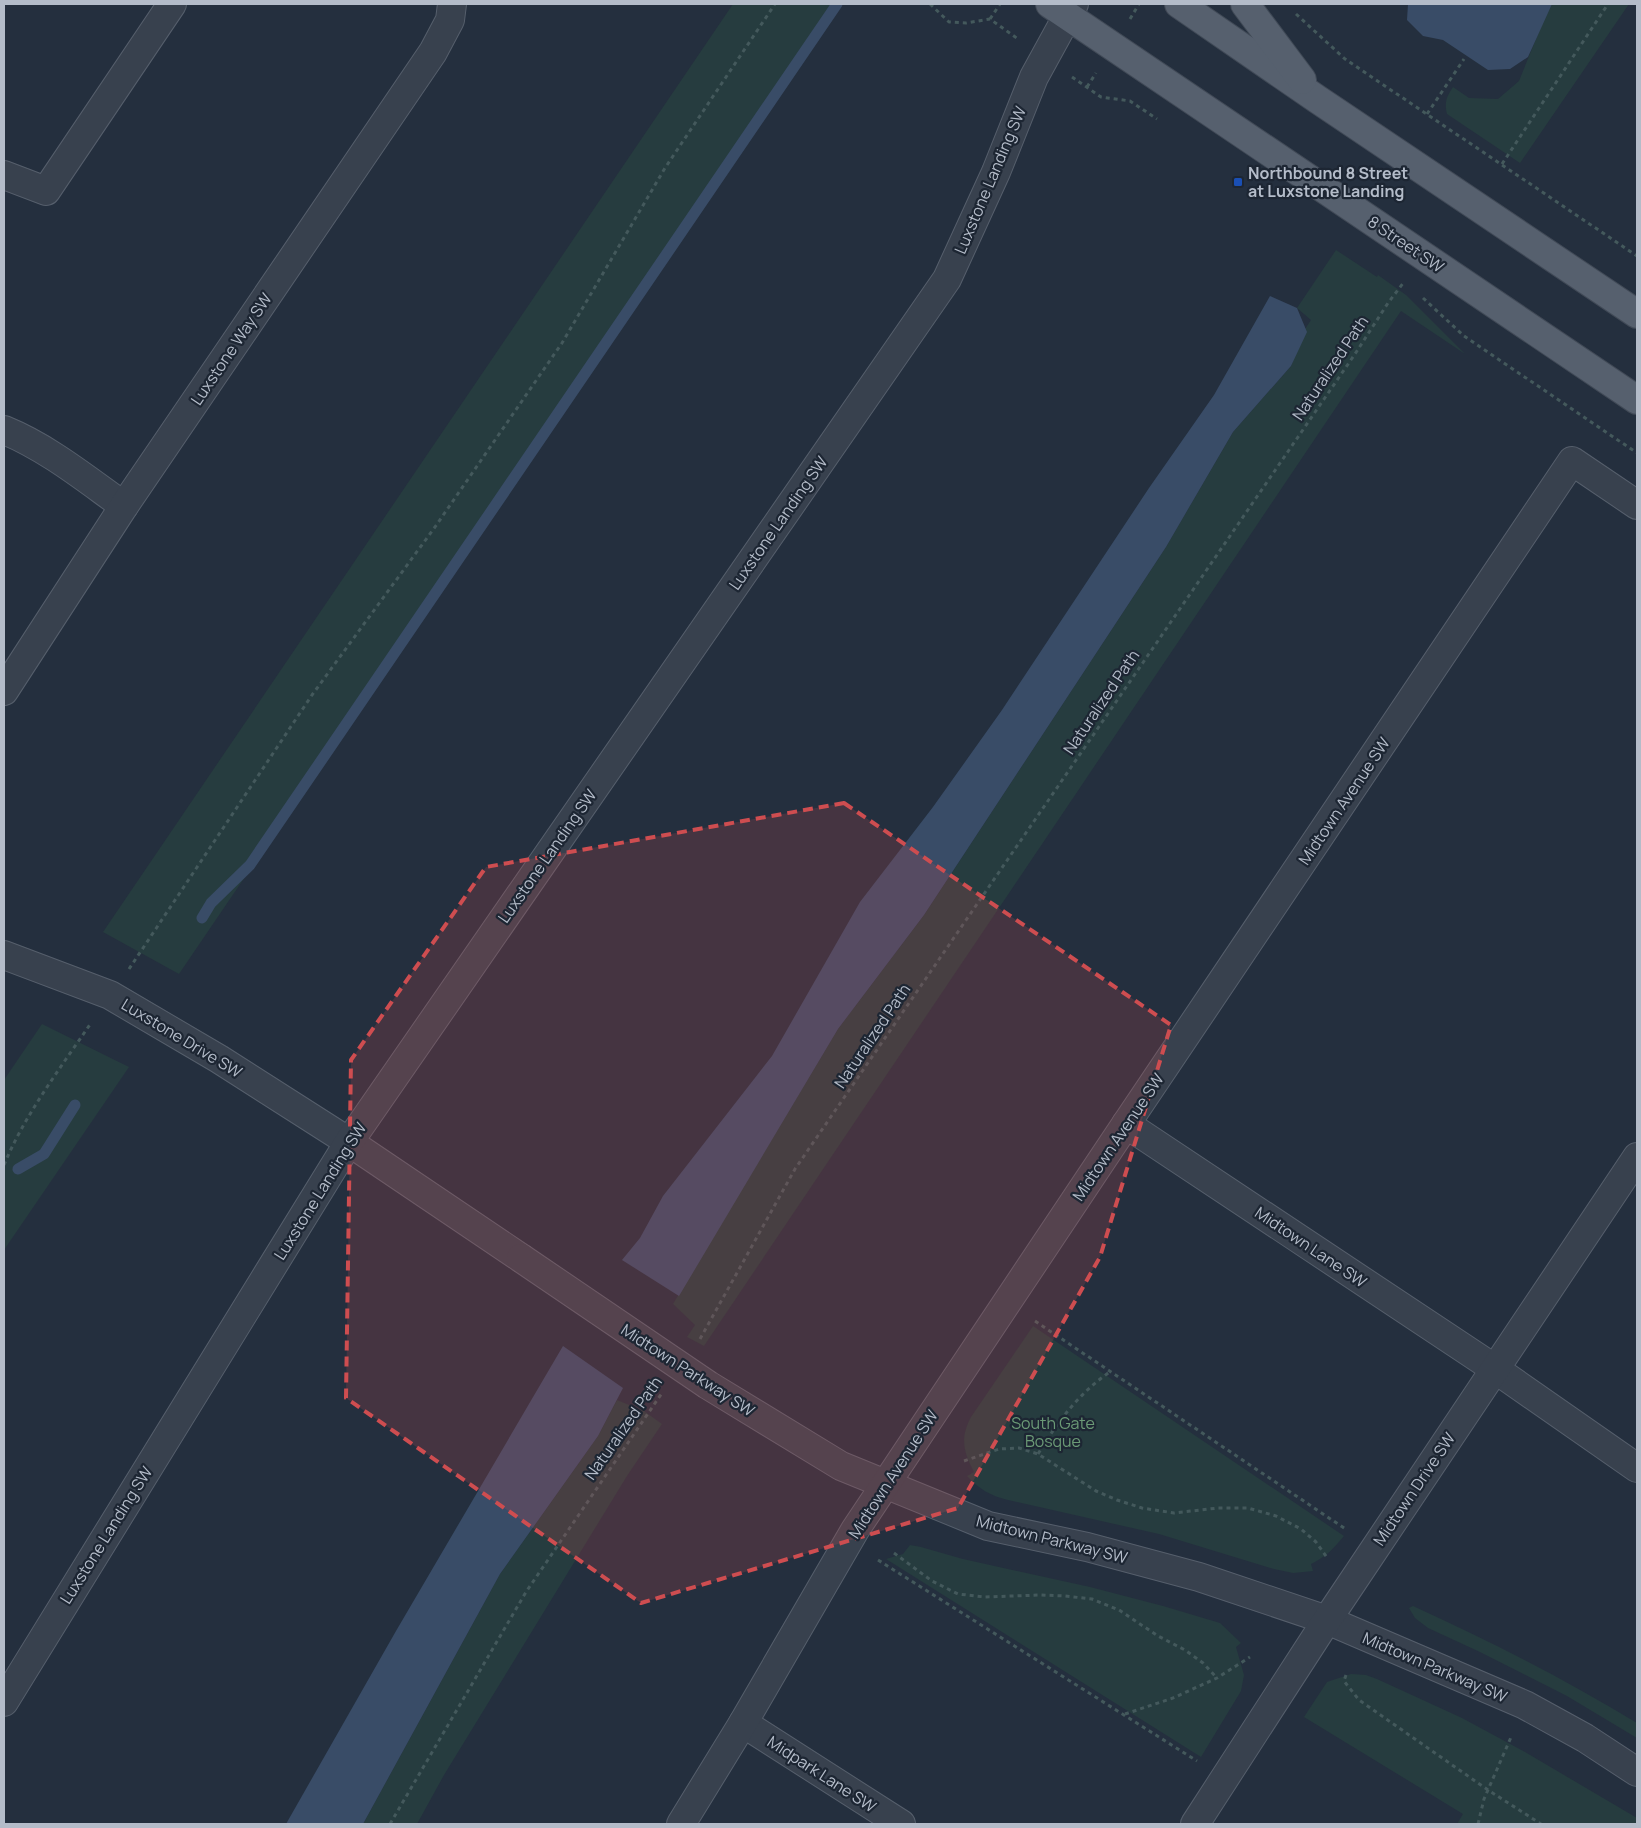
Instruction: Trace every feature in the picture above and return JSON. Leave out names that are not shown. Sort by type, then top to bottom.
[{"type":"main road","points":[[1179,4],[1637,314]]},
{"type":"main road","points":[[1245,4],[1317,99]]},
{"type":"main road","name":"8 Street SW","points":[[1064,8],[1637,400]]},
{"type":"street","points":[[4,175],[46,191],[172,4]]},
{"type":"street","name":"Luxstone Way SW","points":[[4,691],[124,506],[433,52],[450,20],[452,4]]},
{"type":"street","name":"Luxstone Landing SW","points":[[4,1702],[349,1142],[947,279],[996,172],[1064,8]]},
{"type":"street","points":[[4,430],[60,460],[124,506]]},
{"type":"street","name":"Midtown Avenue SW","points":[[681,1824],[743,1723],[855,1530],[1572,461],[1637,505]]},
{"type":"street","name":"Luxstone Drive SW","points":[[4,955],[110,995],[219,1059],[349,1142]]},
{"type":"street","name":"Midtown Lane SW","points":[[1126,1124],[1495,1369],[1637,1468]]},
{"type":"street","name":"Midtown Parkway SW","points":[[349,1142],[708,1385],[835,1463],[988,1526],[1087,1548],[1199,1578],[1327,1620],[1525,1705],[1585,1738],[1637,1772]]},
{"type":"street","name":"Midtown Drive SW","points":[[1195,1824],[1327,1620],[1637,1157]]},
{"type":"street","name":"Midpark Lane SW","points":[[743,1723],[901,1824]]},
{"type":"path","points":[[4,1165],[10,1151],[46,1090],[163,919],[312,695],[435,527],[562,343],[665,168],[775,4]]},
{"type":"path","points":[[930,4],[950,22],[966,23],[990,19],[1000,4]]},
{"type":"path","points":[[1502,164],[1608,4]]},
{"type":"path","points":[[1292,10],[1345,59],[1637,256]]},
{"type":"path","points":[[1427,114],[1464,59]]},
{"type":"path","points":[[1087,87],[1101,96],[1130,101],[1163,123]]},
{"type":"path","name":"Naturalized Path","points":[[698,1341],[795,1169],[1355,354],[1392,297],[1404,281],[1411,287]]},
{"type":"path","points":[[1418,293],[1464,336],[1637,453]]},
{"type":"path","points":[[1007,1302],[1352,1533]]},
{"type":"path","points":[[1038,1454],[1060,1419],[1076,1400],[1094,1382],[1111,1371]]},
{"type":"path","name":"Naturalized Path","points":[[390,1824],[526,1592],[667,1387]]},
{"type":"path","points":[[964,1461],[999,1449],[1019,1448],[1038,1454],[1096,1491],[1116,1500],[1142,1508],[1174,1513],[1218,1508],[1248,1508],[1276,1516],[1301,1529],[1316,1542],[1330,1563]]},
{"type":"path","points":[[894,1553],[932,1581],[958,1594],[985,1597],[1041,1595],[1092,1599],[1118,1610],[1158,1636],[1185,1650],[1203,1663],[1217,1678]]},
{"type":"path","points":[[878,1560],[1200,1763]]},
{"type":"path","points":[[1124,1714],[1173,1698],[1217,1678],[1250,1657]]},
{"type":"path","points":[[1346,1675],[1344,1681],[1359,1700],[1488,1790],[1541,1824]]},
{"type":"path","points":[[1478,1824],[1488,1790],[1525,1705]]},
{"type":"highlighted area","points":[[844,803],[1171,1025],[1100,1257],[958,1508],[641,1603],[346,1398],[351,1060],[486,867]]},
{"type":"green space","points":[[733,4],[839,4],[179,974],[103,932]]},
{"type":"green space","points":[[1552,4],[1629,4],[1520,163],[1447,114],[1447,99],[1453,87],[1469,98],[1498,99],[1519,81]]},
{"type":"green space","points":[[1336,250],[1377,277],[1378,275],[1406,295],[1465,354],[1401,311],[704,1346],[687,1337],[695,1325],[673,1304],[838,1029],[924,915],[1166,547],[1233,432],[1291,366],[1305,329],[1311,320],[1297,308]]},
{"type":"green space","points":[[42,1024],[129,1067],[4,1250],[4,1080]]},
{"type":"green space","name":"South Gate Bosque","points":[[1033,1326],[1344,1536],[1329,1552],[1311,1564],[1313,1571],[1293,1573],[1159,1534],[1002,1498],[976,1485],[967,1476],[974,1472],[965,1451],[965,1432],[971,1417]]},
{"type":"green space","points":[[617,1400],[644,1411],[662,1424],[627,1476],[444,1775],[417,1824],[363,1824],[500,1574],[598,1436]]},
{"type":"green space","points":[[910,1545],[963,1559],[1090,1587],[1220,1623],[1241,1643],[1236,1647],[1244,1675],[1241,1691],[1201,1757],[886,1559],[903,1554]]},
{"type":"green space","points":[[1413,1606],[1527,1661],[1610,1707],[1637,1723],[1637,1738],[1567,1696],[1428,1628],[1415,1618],[1409,1608]]},
{"type":"green space","points":[[1351,1674],[1366,1675],[1377,1679],[1462,1718],[1525,1752],[1637,1818],[1637,1824],[1457,1824],[1463,1814],[1304,1717],[1327,1682]]},
{"type":"water","points":[[1408,4],[1552,4],[1528,57],[1510,69],[1488,70],[1443,40],[1423,36],[1407,20]]},
{"type":"water","points":[[1270,296],[1297,308],[1307,332],[1291,366],[1233,432],[1166,547],[924,915],[838,1029],[679,1296],[622,1260],[640,1238],[663,1196],[772,1056],[860,902],[933,807],[1002,710],[1149,488],[1214,395]]},
{"type":"water","points":[[563,1346],[623,1388],[598,1436],[500,1574],[363,1824],[286,1824],[396,1631]]},
{"type":"waterway","points":[[202,918],[211,903],[250,865],[837,4]]},
{"type":"waterway","points":[[18,1169],[44,1154],[75,1105]]},
{"type":"place","name":"Northbound 8 Street at Luxstone Landing","points":[[1238,182]]}]
